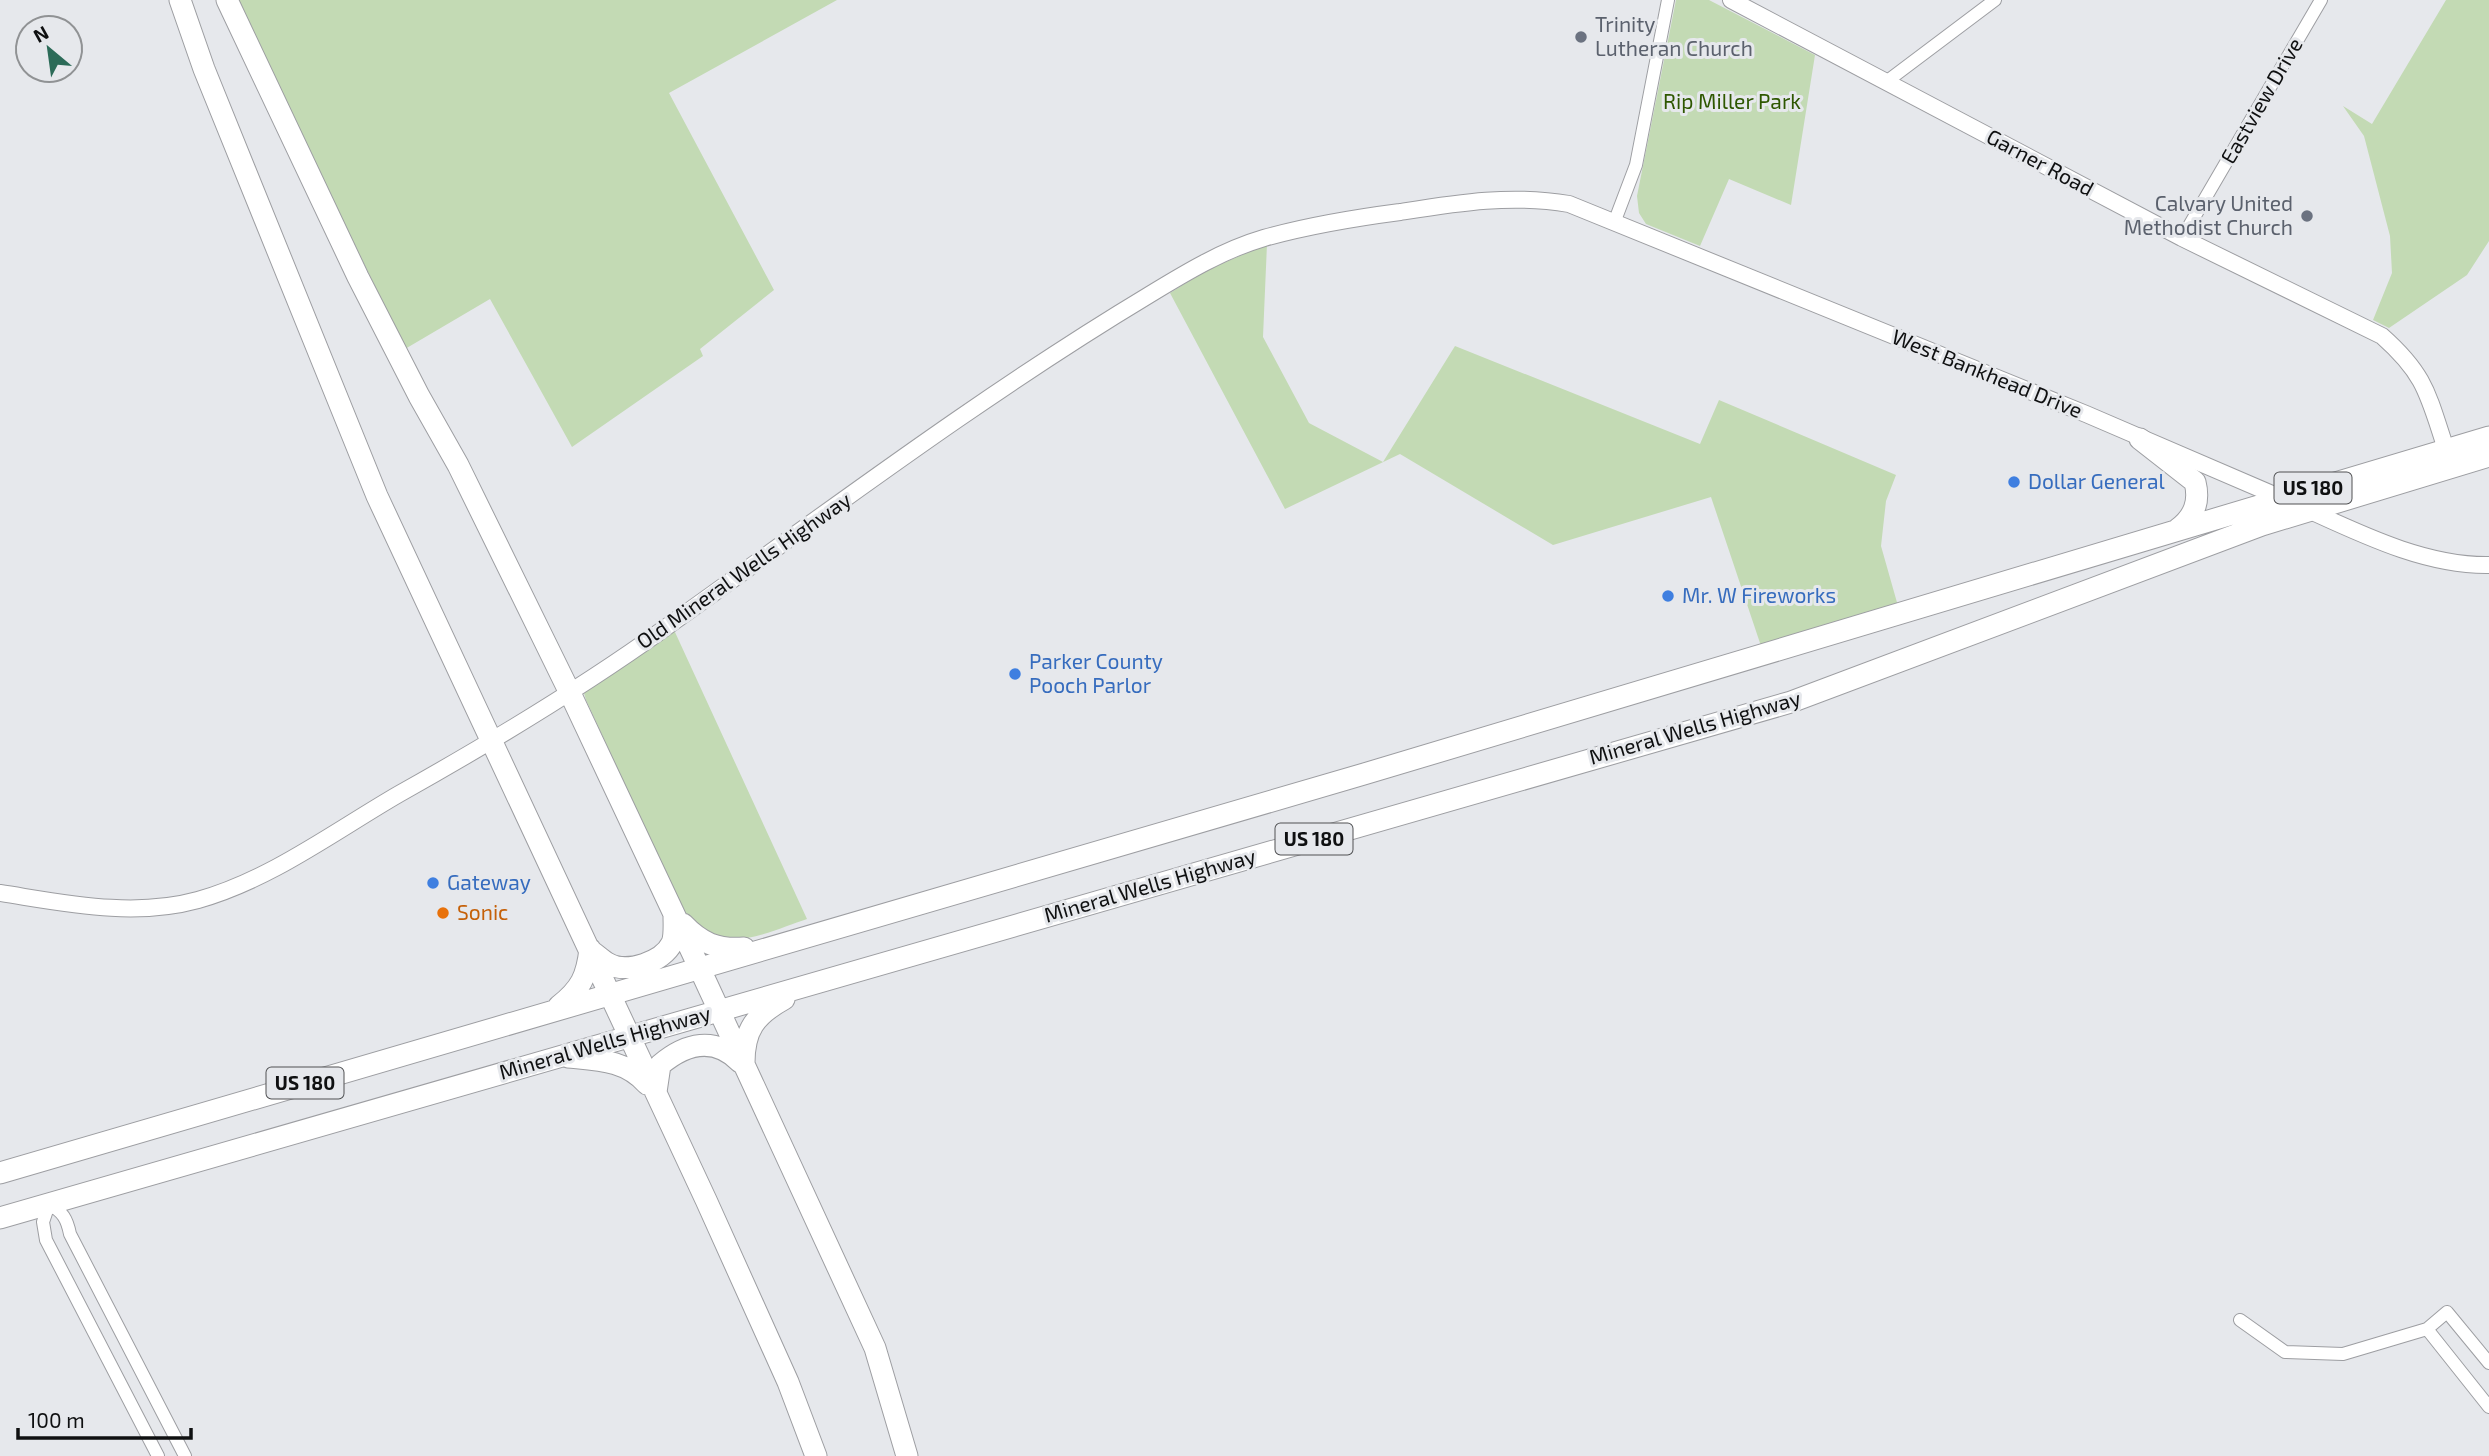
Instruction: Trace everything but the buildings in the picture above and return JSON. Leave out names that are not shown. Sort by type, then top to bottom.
[{"type":"main road","points":[[180,0],[204,69],[377,496],[765,1329],[816,1456]]},
{"type":"main road","points":[[227,0],[358,277],[419,397],[458,465],[570,693],[699,967],[875,1348],[907,1456]]},
{"type":"main road","name":"US 180","points":[[0,1173],[1364,774],[2489,437]]},
{"type":"main road","points":[[2140,439],[2195,482],[2197,502],[2194,511],[2189,521],[2177,529]]},
{"type":"main road","name":"Mineral Wells Highway","points":[[0,1218],[556,1055],[1791,702],[2179,554],[2309,510],[2489,456]]},
{"type":"main road","points":[[590,949],[611,965],[631,968],[651,961],[666,952],[673,942],[674,915]]},
{"type":"main road","points":[[674,915],[695,937],[713,947],[774,945]]},
{"type":"main road","points":[[554,1010],[581,985],[587,973],[590,949]]},
{"type":"main road","points":[[744,1066],[744,1042],[751,1023],[762,1012],[815,982]]},
{"type":"main road","points":[[656,1093],[660,1065],[670,1056],[698,1045],[718,1045],[744,1066]]},
{"type":"main road","points":[[556,1055],[623,1065],[637,1073],[656,1093]]},
{"type":"street","points":[[1614,223],[1636,165],[1668,0]]},
{"type":"street","name":"Garner Road","points":[[1731,0],[2182,238],[2382,336],[2407,358],[2424,383],[2446,449]]},
{"type":"street","points":[[1886,82],[1995,0]]},
{"type":"street","name":"Eastview Drive","points":[[2182,238],[2321,0]]},
{"type":"street","name":"Old Mineral Wells Highway","points":[[0,893],[100,908],[157,908],[199,900],[279,864],[493,741],[570,693],[891,466],[1112,317],[1189,271],[1262,239],[1353,219],[1480,198]]},
{"type":"street","name":"West Bankhead Drive","points":[[1480,198],[1543,200],[1569,204],[2086,414],[2400,549],[2473,565],[2489,565]]},
{"type":"street","points":[[158,1456],[46,1240],[43,1222],[49,1204],[61,1211],[67,1220],[70,1234],[185,1456]]},
{"type":"street","points":[[2240,1320],[2286,1352],[2343,1354],[2427,1329],[2448,1312],[2489,1363]]},
{"type":"street","points":[[2427,1329],[2489,1407]]},
{"type":"street","points":[[105,1355],[125,1340]]},
{"type":"green space","points":[[237,0],[837,0],[669,93],[774,290],[700,349],[703,356],[572,447],[490,299],[405,349]]},
{"type":"green space","name":"Rip Miller Park","points":[[1676,0],[1709,0],[1815,55],[1791,205],[1729,179],[1700,246],[1646,224],[1639,213],[1637,196]]},
{"type":"green space","points":[[2446,0],[2489,0],[2489,241],[2467,275],[2389,328],[2373,320],[2392,273],[2390,236],[2364,136],[2343,106],[2372,124]]},
{"type":"green space","points":[[1267,244],[1263,337],[1309,423],[1383,462],[1455,346],[1700,444],[1719,400],[1896,475],[1886,501],[1881,546],[1898,606],[1761,646],[1711,497],[1553,545],[1400,454],[1285,509],[1170,293],[1205,271]]},
{"type":"green space","points":[[674,630],[807,919],[752,937],[724,939],[699,929],[681,907],[584,693],[589,685]]},
{"type":"place","name":"Trinity Lutheran Church","points":[[1581,37]]},
{"type":"place","name":"Calvary United Methodist Church","points":[[2307,216]]},
{"type":"place","name":"Dollar General","points":[[2014,482]]},
{"type":"place","name":"Mr. W Fireworks","points":[[1668,596]]},
{"type":"place","name":"Parker County Pooch Parlor","points":[[1015,674]]},
{"type":"place","name":"Gateway","points":[[433,883]]},
{"type":"place","name":"Sonic","points":[[443,913]]}]
